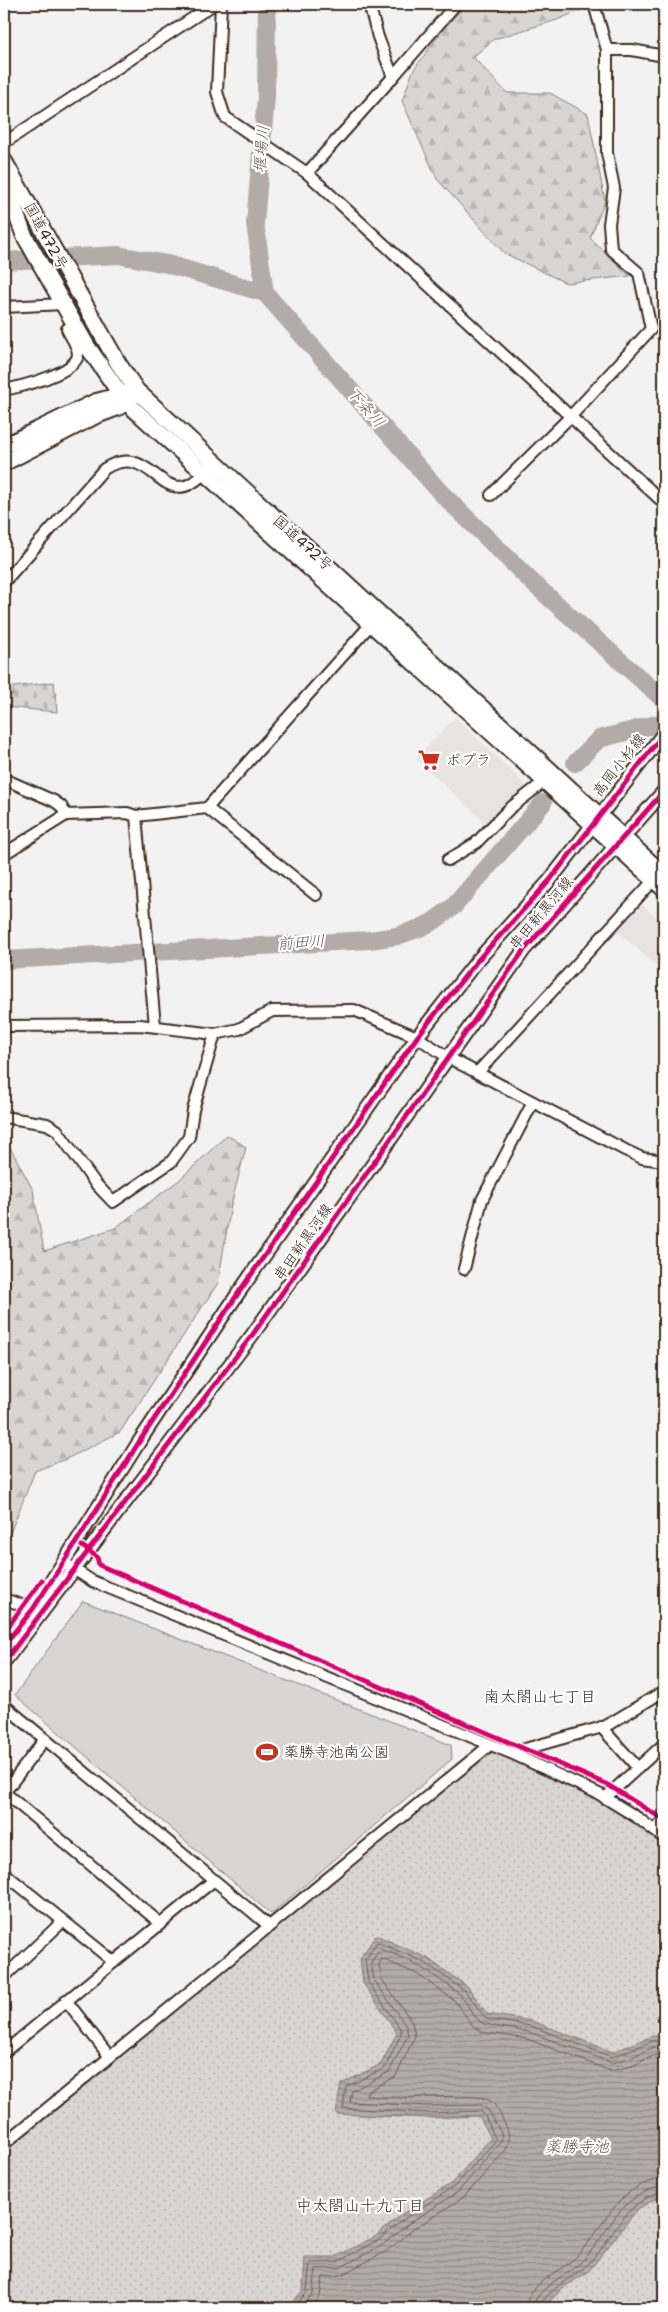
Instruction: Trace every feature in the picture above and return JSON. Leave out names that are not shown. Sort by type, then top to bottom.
[{"type":"highway","name":"国道472号","points":[[4,161],[122,370],[137,391],[209,468],[372,623],[545,780],[597,821]]},
{"type":"highway","name":"国道472号","points":[[4,182],[24,235],[75,324],[122,398],[209,468],[620,841],[661,881]]},
{"type":"highway","points":[[4,463],[137,391]]},
{"type":"highway","points":[[4,446],[94,402],[122,398]]},
{"type":"main road","name":"高岡小杉線","points":[[597,821],[664,733]]},
{"type":"main road","points":[[620,841],[664,792]]},
{"type":"main road","name":"串田新黒河線","points":[[4,1662],[68,1566],[139,1442],[237,1295],[417,1038],[477,962],[550,880],[597,821]]},
{"type":"main road","name":"串田新黒河線","points":[[4,1645],[253,1334],[524,950],[620,841]]},
{"type":"street","points":[[4,143],[214,4]]},
{"type":"street","points":[[222,4],[217,92],[225,117],[245,128],[307,173],[664,503]]},
{"type":"street","points":[[369,4],[378,37],[393,77]]},
{"type":"street","points":[[307,173],[456,4]]},
{"type":"street","points":[[491,495],[571,416],[651,329],[639,273],[611,249],[609,224],[614,188],[607,153],[607,50],[594,4]]},
{"type":"street","points":[[607,50],[632,50],[664,56]]},
{"type":"street","points":[[4,307],[60,297]]},
{"type":"street","points":[[4,390],[30,384],[66,369],[77,360],[78,352],[67,329],[75,324]]},
{"type":"street","points":[[4,582],[104,469],[121,461],[136,463],[176,487],[189,486],[209,468]]},
{"type":"street","points":[[4,854],[66,815],[127,813],[136,816],[207,808],[372,623]]},
{"type":"street","points":[[4,779],[54,801],[61,806],[66,815]]},
{"type":"street","points":[[448,860],[476,843],[509,810],[545,780]]},
{"type":"street","points":[[207,808],[316,895]]},
{"type":"street","points":[[136,816],[155,1026]]},
{"type":"street","points":[[478,1072],[661,881]]},
{"type":"street","points":[[4,1026],[155,1026],[215,1034],[239,1029],[272,1010],[354,1010],[417,1038],[449,1058],[642,1158],[664,1161]]},
{"type":"street","points":[[4,1117],[47,1124],[57,1130],[96,1183],[113,1202],[171,1162],[188,1137],[193,1110],[215,1034]]},
{"type":"street","points":[[464,1269],[482,1200],[533,1102]]},
{"type":"street","points":[[68,1566],[92,1581],[511,1754],[605,1798],[664,1838]]},
{"type":"street","points":[[4,1599],[33,1609]]},
{"type":"street","points":[[511,1754],[601,1727],[664,1691]]},
{"type":"street","points":[[4,1705],[268,1925]]},
{"type":"street","points":[[601,1727],[638,1768]]},
{"type":"street","points":[[46,1739],[4,1792],[160,1923]]},
{"type":"street","points":[[605,1798],[664,1744]]},
{"type":"street","points":[[4,2144],[268,1925],[490,1745]]},
{"type":"street","points":[[654,1830],[664,1821]]},
{"type":"street","points":[[4,1873],[62,1922],[114,1962]]},
{"type":"street","points":[[4,1888],[12,1880]]},
{"type":"street","points":[[4,2052],[213,1881]]},
{"type":"street","points":[[4,1978],[62,1922]]},
{"type":"street","points":[[66,2000],[109,2056]]},
{"type":"shaded area","points":[[455,717],[529,788],[487,824],[416,759]]},
{"type":"shaded area","points":[[639,902],[664,925],[664,973],[615,929]]},
{"type":"green space","points":[[467,4],[587,4],[588,7],[557,20],[494,39],[473,57],[507,93],[550,93],[588,114],[605,201],[590,238],[630,276],[566,283],[504,253],[437,179],[402,101],[413,71],[444,28]]},
{"type":"green space","points":[[4,681],[8,682],[4,694]]},
{"type":"green space","points":[[54,682],[57,712],[4,707],[4,694],[13,695],[13,687]]},
{"type":"green space","points":[[227,1135],[246,1147],[231,1205],[218,1283],[120,1432],[66,1459],[35,1471],[4,1548],[4,1141],[6,1140],[33,1190],[44,1251],[115,1228],[178,1181]]},
{"type":"green space","name":"薬勝寺池南公園","points":[[83,1601],[451,1745],[452,1759],[271,1914],[15,1695]]},
{"type":"green space","points":[[488,1745],[595,1792],[664,1840],[664,2308],[4,2308],[4,2143]]},
{"type":"water","name":"薬勝寺池","points":[[376,1935],[427,1958],[468,1987],[487,2014],[532,2021],[613,2052],[653,2036],[664,2037],[664,2198],[655,2199],[638,2209],[588,2272],[564,2287],[543,2308],[288,2308],[303,2290],[305,2257],[335,2257],[376,2236],[404,2213],[452,2183],[491,2138],[479,2116],[428,2118],[336,2114],[341,2084],[381,2064],[397,2033],[363,1983],[360,1959]]},
{"type":"waterway","name":"堰場川","points":[[265,293],[255,223],[266,97],[267,4]]},
{"type":"waterway","name":"下条川","points":[[4,261],[118,255],[167,264],[265,293],[440,492],[534,584],[664,700]]},
{"type":"waterway","name":"前田川","points":[[575,763],[599,739],[664,722]]},
{"type":"waterway","name":"前田川","points":[[4,960],[370,940],[397,936],[434,921],[454,906],[543,803]]},
{"type":"cycle path","points":[[4,1645],[33,1609],[139,1442],[237,1295],[417,1037],[477,961],[550,880],[664,733]]},
{"type":"cycle path","points":[[4,1662],[253,1334],[524,950],[664,791]]},
{"type":"cycle path","points":[[82,1546],[97,1557],[99,1565],[608,1785],[664,1820]]},
{"type":"cycle path","points":[[4,1632],[42,1580]]},
{"type":"place","name":"ポプラ","points":[[429,760]]},
{"type":"place","name":"薬勝寺池南公園","points":[[267,1752]]},
{"type":"district","name":"南太閤山七丁目","points":[[540,1696]]},
{"type":"district","name":"中太閤山十九丁目","points":[[360,2205]]}]
